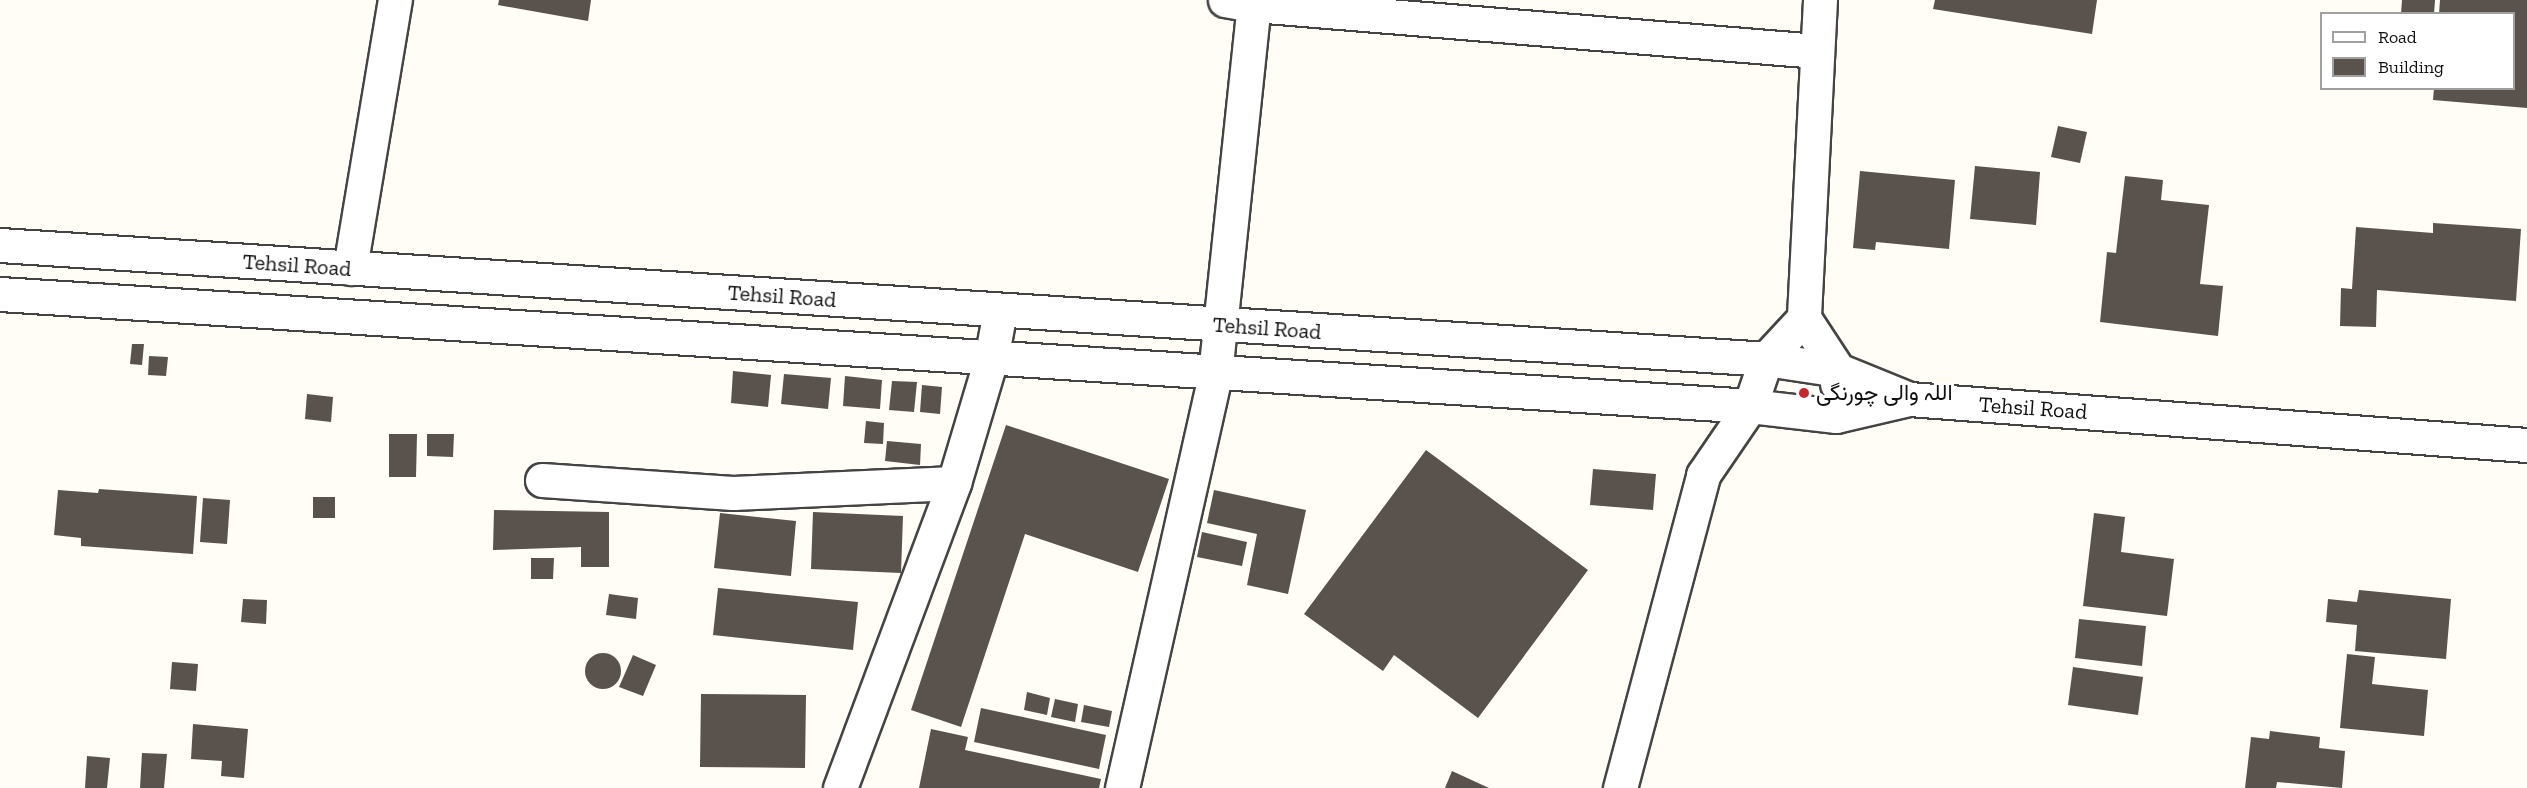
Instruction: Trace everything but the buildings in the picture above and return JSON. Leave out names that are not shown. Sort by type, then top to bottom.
[{"type":"street","points":[[350,268],[395,0]]},
{"type":"street","points":[[1820,0],[1804,318],[1838,370],[1836,416]]},
{"type":"street","points":[[1122,788],[1215,374],[1239,2],[1817,51]]},
{"type":"street","name":"Tehsil Road","points":[[0,245],[1766,359],[1838,370],[1909,399],[2527,445]]},
{"type":"street","points":[[0,294],[1215,374],[1750,406],[1836,416],[1909,399]]},
{"type":"street","points":[[840,788],[954,483],[991,359],[1000,311]]},
{"type":"street","points":[[1620,788],[1703,475],[1750,406],[1766,359],[1804,318]]},
{"type":"street","points":[[542,480],[733,494],[954,483]]},
{"type":"place","name":"اللہ والی چورنگی","points":[[1804,393]]}]
